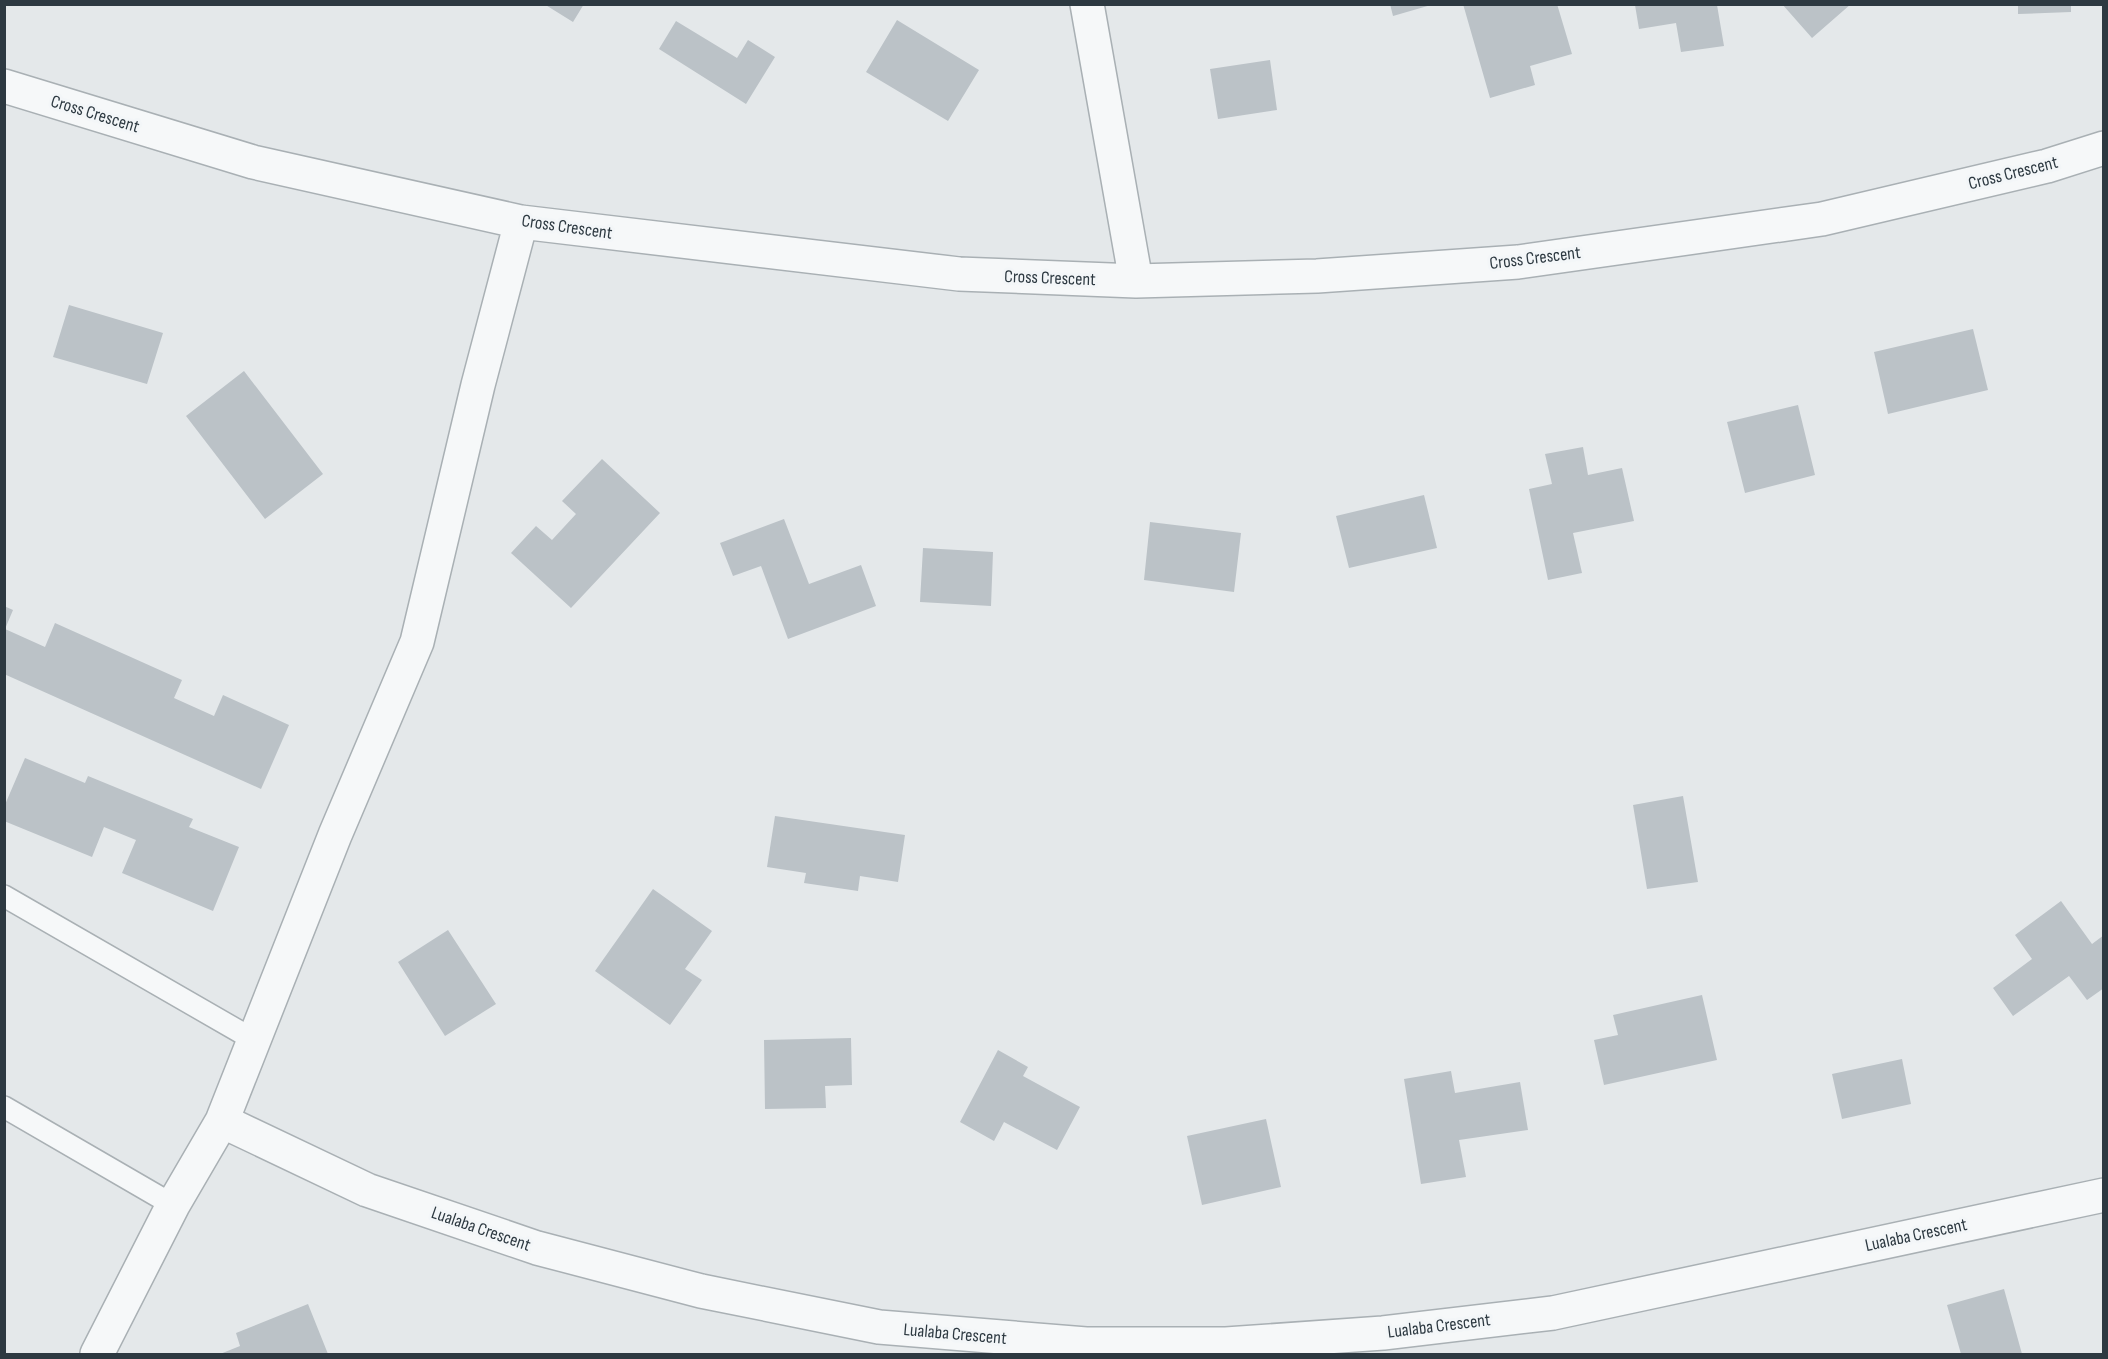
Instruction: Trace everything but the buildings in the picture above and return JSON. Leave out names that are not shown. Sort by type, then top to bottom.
[{"type":"street","points":[[1087,4],[1136,281]]},
{"type":"street","name":"Cross Crescent","points":[[4,86],[253,162],[521,222],[959,274],[1136,281],[1317,276],[1518,262],[1822,219],[2047,166],[2103,148]]},
{"type":"street","points":[[97,1354],[174,1205],[222,1121],[335,835],[417,642],[478,385],[521,222]]},
{"type":"street","name":"Lualaba Crescent","points":[[222,1121],[367,1190],[537,1248],[701,1291],[879,1327],[1086,1344],[1226,1344],[1383,1333],[1553,1312],[2103,1195]]},
{"type":"lane","points":[[4,896],[254,1040]]},
{"type":"lane","points":[[4,1107],[174,1205]]}]
